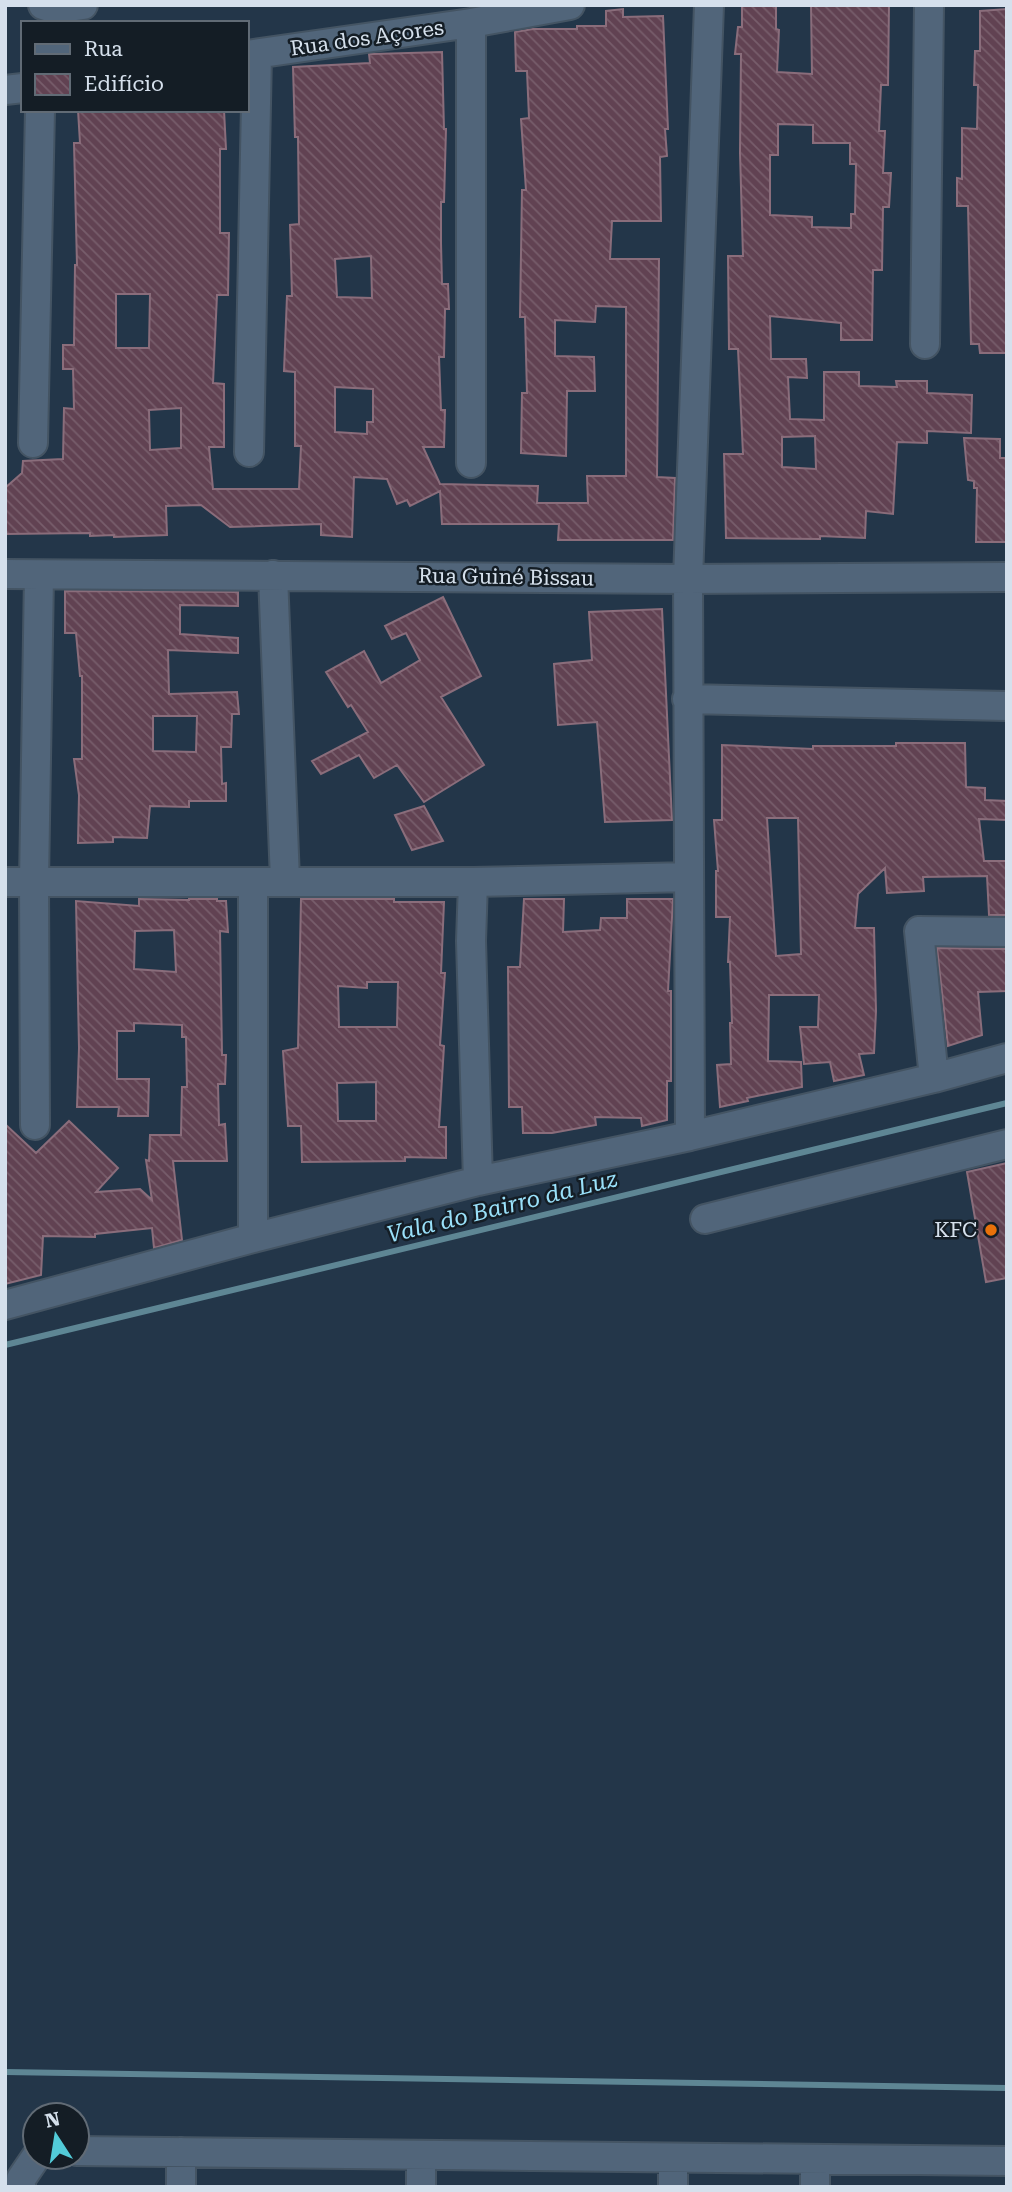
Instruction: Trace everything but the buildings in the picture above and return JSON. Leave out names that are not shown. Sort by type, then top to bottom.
[{"type":"street","points":[[51,12],[83,5]]},
{"type":"street","name":"Rua dos Açores","points":[[252,55],[471,23],[570,5]]},
{"type":"street","points":[[690,1136],[688,579],[709,5]]},
{"type":"street","points":[[925,344],[929,5]]},
{"type":"street","points":[[471,23],[471,463]]},
{"type":"street","points":[[249,452],[252,55]]},
{"type":"street","points":[[33,443],[40,112]]},
{"type":"street","name":"Rua Guiné Bissau","points":[[5,574],[688,579],[1007,577]]},
{"type":"street","points":[[35,1125],[34,882],[39,575]]},
{"type":"street","points":[[273,575],[285,880]]},
{"type":"street","points":[[687,699],[1007,706]]},
{"type":"street","points":[[5,882],[473,882],[689,877]]},
{"type":"street","points":[[253,881],[253,1238]]},
{"type":"street","points":[[473,882],[471,941],[478,1181]]},
{"type":"street","points":[[934,1078],[919,931],[1007,932]]},
{"type":"street","points":[[5,1305],[478,1181],[690,1136],[1007,1058]]},
{"type":"street","points":[[705,1219],[1007,1144]]},
{"type":"street","points":[[91,2151],[1007,2161]]},
{"type":"street","points":[[181,2152],[181,2187]]},
{"type":"street","points":[[421,2155],[421,2187]]},
{"type":"street","points":[[673,2159],[673,2187]]},
{"type":"street","points":[[815,2159],[815,2187]]},
{"type":"street","points":[[21,2187],[21,2179],[26,2171]]},
{"type":"waterway","name":"Vala do Bairro da Luz","points":[[5,1345],[1007,1103]]},
{"type":"waterway","points":[[5,2072],[1007,2088]]},
{"type":"place","name":"KFC","points":[[991,1230]]}]
